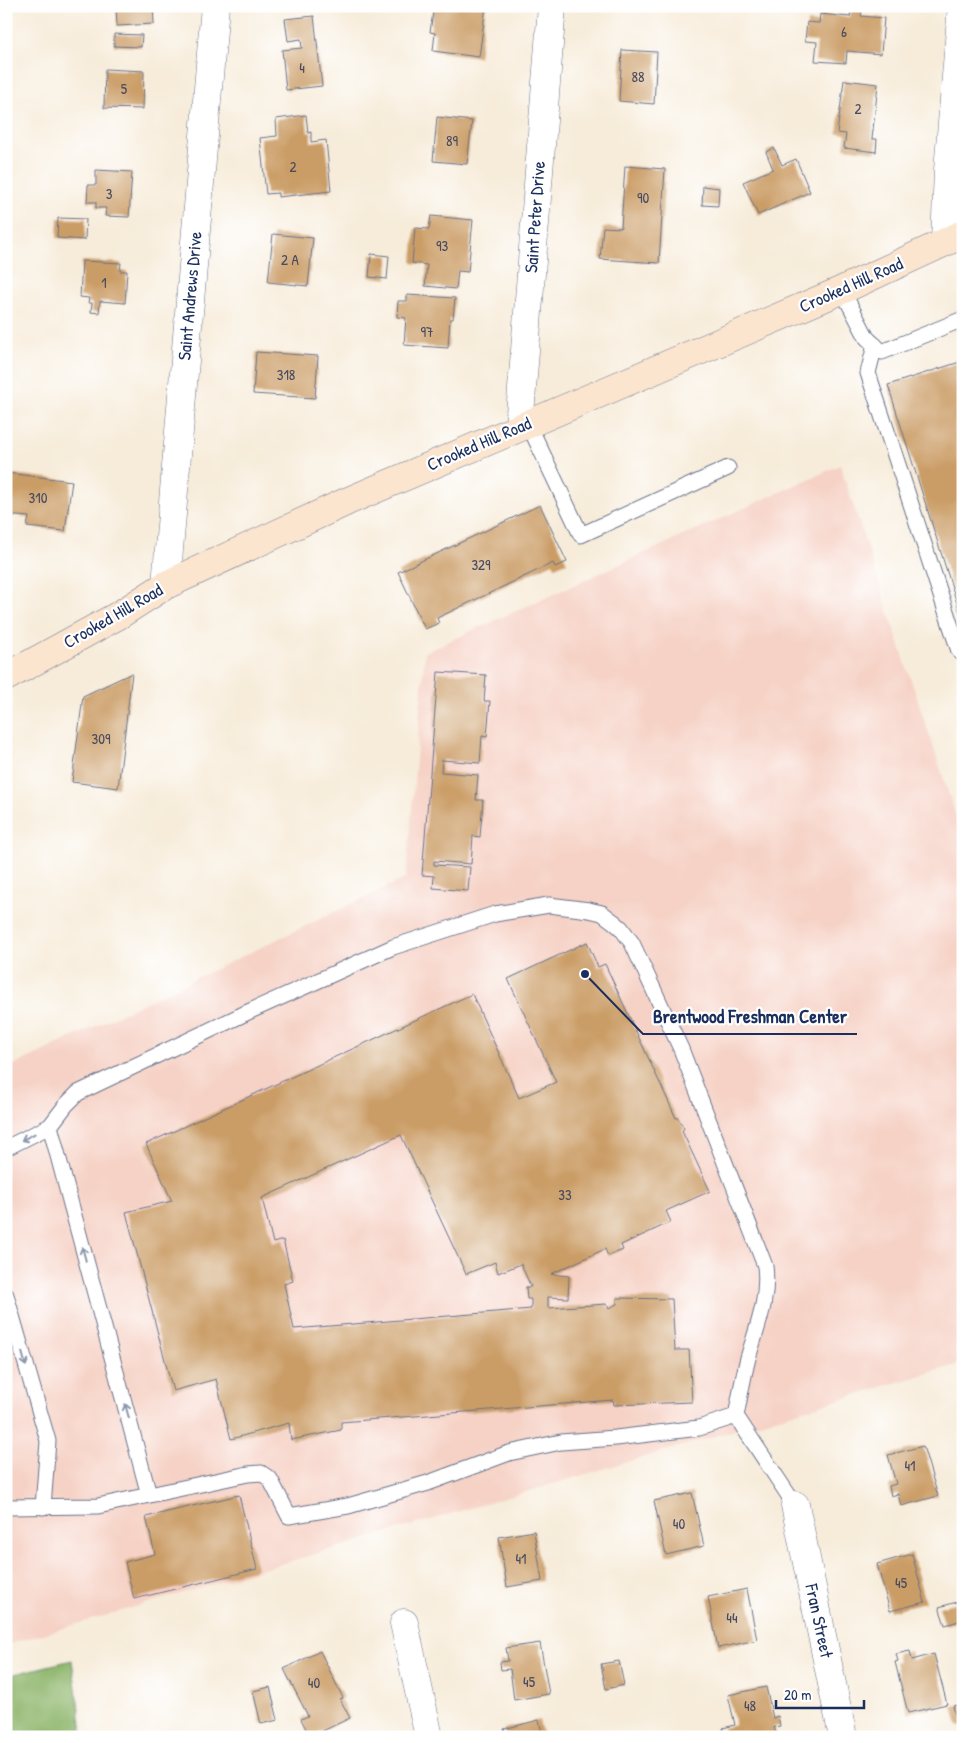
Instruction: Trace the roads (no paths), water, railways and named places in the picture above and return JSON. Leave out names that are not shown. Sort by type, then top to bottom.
[{"type":"main road","name":"Crooked Hill Road","points":[[6,677],[119,614],[166,585],[348,501],[842,290],[954,238]]},
{"type":"street","name":"Saint Andrews Drive","points":[[166,585],[215,6]]},
{"type":"street","name":"Saint Peter Drive","points":[[524,425],[552,6]]},
{"type":"street","points":[[954,238],[948,170],[962,6]]},
{"type":"street","name":"Fran Street","points":[[795,1505],[843,1737]]},
{"type":"street","points":[[404,1623],[429,1737]]},
{"type":"lane","points":[[842,290],[867,338],[882,352],[963,319]]},
{"type":"lane","points":[[875,346],[868,373],[959,651],[963,654]]},
{"type":"lane","points":[[524,425],[582,535],[728,468]]},
{"type":"lane","points":[[6,1148],[50,1126],[78,1093],[248,1012],[393,947],[495,914],[549,905],[579,908],[602,913],[621,928],[632,943],[672,1030],[765,1266],[767,1282],[764,1307],[748,1360],[736,1416],[795,1505]]},
{"type":"lane","points":[[50,1126],[149,1495]]},
{"type":"lane","points":[[6,1295],[48,1441],[43,1507]]},
{"type":"lane","points":[[6,1507],[98,1506],[248,1474],[261,1473],[270,1479],[289,1516],[357,1503],[428,1483],[518,1451],[561,1442],[616,1438],[699,1428],[736,1416]]},
{"type":"place","name":"Brentwood Freshman Center","points":[[585,974]]}]
